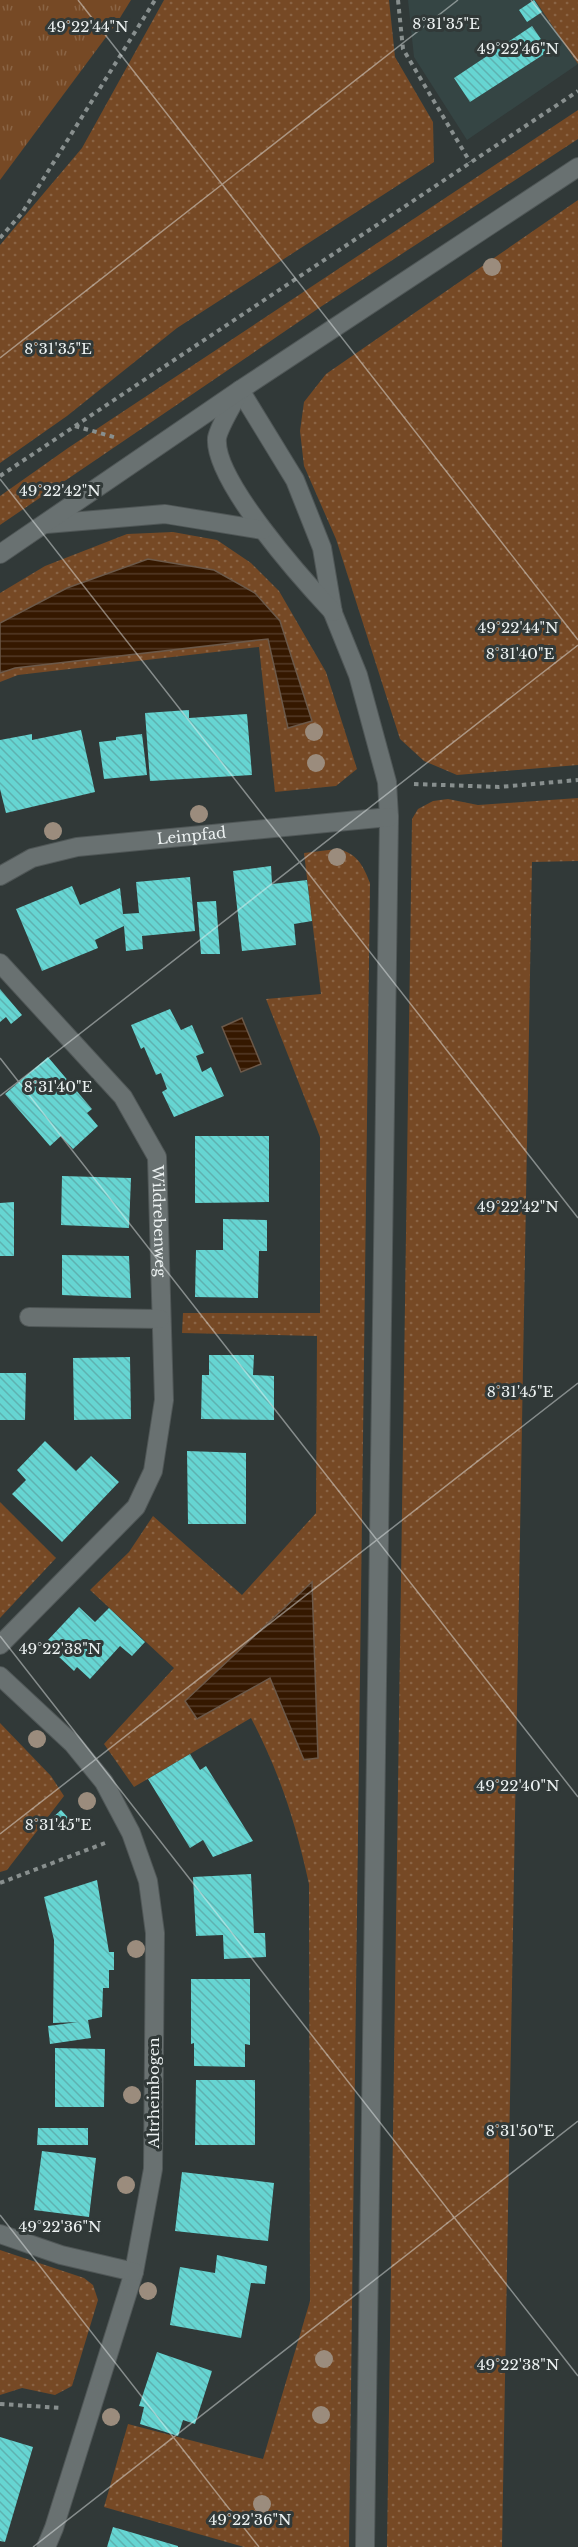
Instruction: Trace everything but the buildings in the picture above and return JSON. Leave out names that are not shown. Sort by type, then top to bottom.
[{"type":"street","points":[[0,554],[240,390],[578,167]]},
{"type":"street","points":[[240,390],[217,437],[223,468],[263,530],[291,567],[333,613]]},
{"type":"street","points":[[240,390],[295,480],[322,548],[333,613],[358,675],[387,782],[389,817],[365,2547]]},
{"type":"street","points":[[44,524],[165,514],[263,530]]},
{"type":"street","name":"Leinpfad","points":[[0,876],[32,858],[77,847],[389,817]]},
{"type":"street","name":"Wildrebenweg","points":[[0,963],[123,1097],[157,1157],[164,1400],[153,1471],[136,1507],[0,1645]]},
{"type":"street","points":[[29,1317],[160,1319]]},
{"type":"street","name":"Altrheinbogen","points":[[0,1676],[74,1744],[104,1782],[131,1833],[148,1881],[155,1933],[153,2169],[134,2272],[54,2528],[46,2547]]},
{"type":"street","points":[[0,2234],[61,2255],[134,2272]]},
{"type":"path","points":[[0,238],[22,213],[155,0]]},
{"type":"path","points":[[398,0],[403,49],[470,162]]},
{"type":"path","points":[[0,476],[578,91]]},
{"type":"path","points":[[387,782],[487,787],[578,780]]},
{"type":"path","points":[[0,1883],[131,1833]]},
{"type":"path","points":[[0,2404],[91,2409]]},
{"type":"shaded area","points":[[408,0],[535,0],[578,64],[467,140],[414,57]]},
{"type":"shaded area","points":[[148,559],[214,570],[255,593],[280,621],[312,721],[288,728],[268,639],[15,668],[0,673],[0,623],[67,588]]},
{"type":"shaded area","points":[[242,1018],[261,1064],[241,1072],[222,1027]]},
{"type":"shaded area","points":[[312,1582],[318,1758],[304,1760],[270,1678],[197,1719],[185,1701]]},
{"type":"green space","points":[[0,0],[131,0],[118,21],[0,180]]},
{"type":"green space","points":[[164,0],[389,0],[395,57],[433,122],[434,162],[177,328],[67,416],[0,463],[0,245],[82,148]]},
{"type":"green space","points":[[535,0],[578,0],[578,64]]},
{"type":"green space","points":[[578,110],[578,139],[322,306],[0,525],[0,496],[68,448]]},
{"type":"green space","points":[[578,200],[578,765],[457,775],[424,761],[400,739],[336,539],[304,466],[300,431],[304,402],[326,374]]},
{"type":"green space","points":[[173,532],[217,540],[251,563],[279,591],[326,672],[357,769],[336,786],[275,792],[259,647],[18,675],[0,682],[0,593],[45,566],[127,534]]},
{"type":"green space","points":[[578,798],[578,861],[532,862],[502,2547],[387,2547],[412,819],[418,809],[433,801],[448,799],[478,805]]},
{"type":"green space","points":[[337,849],[350,853],[358,861],[370,883],[349,2547],[244,2547],[104,2507],[128,2424],[263,2459],[310,2301],[309,1884],[286,1799],[251,1718],[134,1787],[104,1744],[174,1668],[90,1590],[129,1552],[153,1516],[242,1595],[316,1513],[317,1336],[182,1333],[183,1313],[320,1313],[320,1137],[266,999],[321,994],[304,853]]},
{"type":"green space","points":[[0,1502],[56,1558],[0,1618]]},
{"type":"green space","points":[[0,1723],[51,1776],[64,1796],[7,1870],[0,1872]]},
{"type":"green space","points":[[0,2250],[84,2278],[93,2285],[98,2300],[72,2386],[55,2395],[22,2388],[0,2395]]}]
